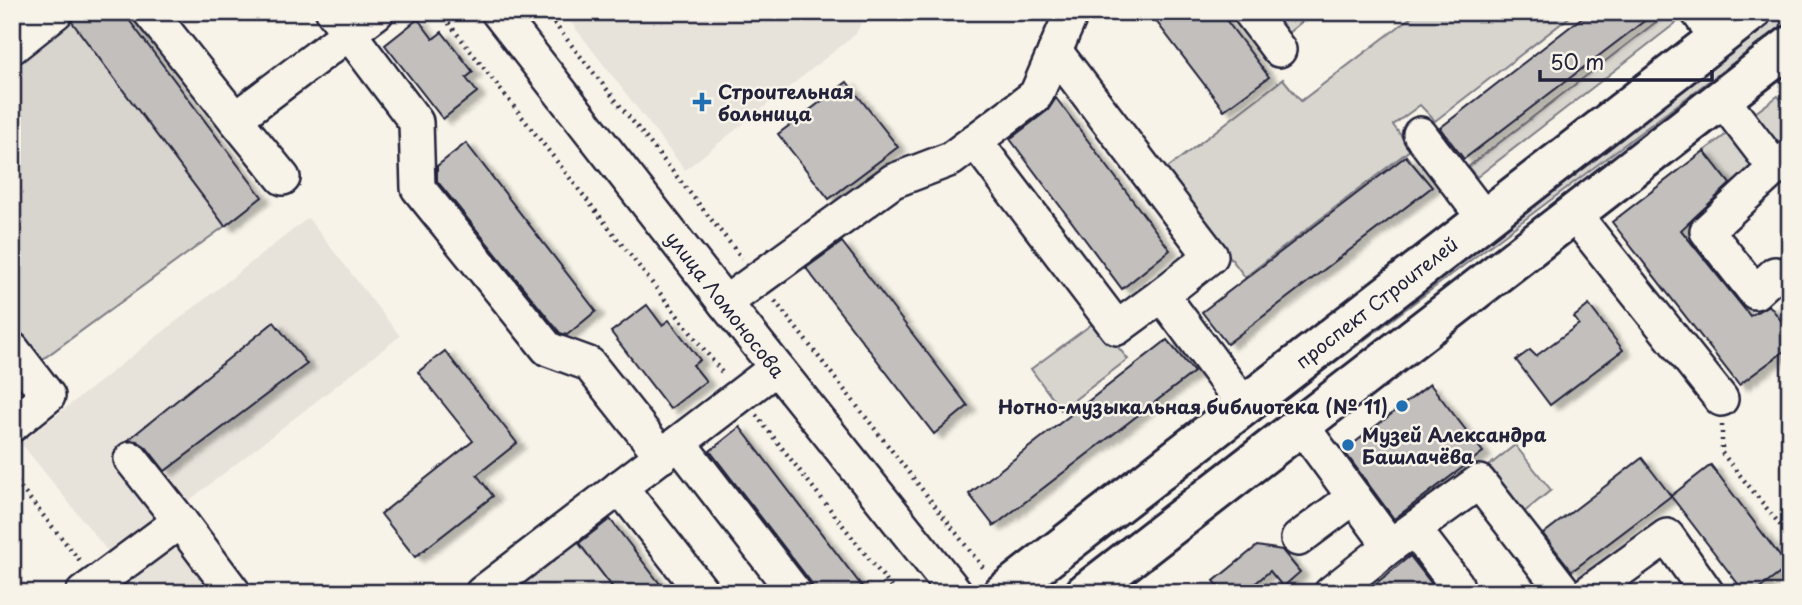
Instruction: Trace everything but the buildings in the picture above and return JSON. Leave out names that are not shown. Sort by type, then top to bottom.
[{"type":"main road","name":"проспект Строителей","points":[[1003,593],[1484,218],[1707,25],[1751,12]]},
{"type":"main road","points":[[1085,593],[1790,47]]},
{"type":"street","points":[[12,47],[56,12]]},
{"type":"street","points":[[150,12],[283,178]]},
{"type":"street","points":[[235,119],[341,23],[377,12]]},
{"type":"street","name":"улица Ломоносова","points":[[498,12],[956,593]]},
{"type":"street","points":[[725,303],[892,181],[951,159],[1036,95],[1072,12]]},
{"type":"street","points":[[1250,12],[1279,50]]},
{"type":"street","points":[[341,23],[416,122],[418,188],[548,349],[589,364],[671,450],[795,593]]},
{"type":"street","points":[[975,141],[1117,328],[1211,256],[1055,51]]},
{"type":"street","points":[[1721,99],[1783,162],[1707,231],[1755,292],[1775,274]]},
{"type":"street","points":[[1420,134],[1484,218]]},
{"type":"street","points":[[1574,214],[1721,399]]},
{"type":"street","points":[[1162,295],[1244,405]]},
{"type":"street","points":[[12,349],[48,396],[12,425]]},
{"type":"street","points":[[482,593],[776,368]]},
{"type":"street","points":[[1301,425],[1354,498],[1456,584],[1448,591]]},
{"type":"street","points":[[131,459],[234,593]]},
{"type":"street","points":[[1332,593],[1479,482],[1565,593]]},
{"type":"street","points":[[620,487],[703,593]]},
{"type":"street","points":[[1298,538],[1354,498]]},
{"type":"street","points":[[90,587],[180,521]]},
{"type":"street","points":[[1588,593],[1667,536],[1707,593]]},
{"type":"path","points":[[440,12],[896,593]]},
{"type":"path","points":[[1721,399],[1722,453],[1790,537]]},
{"type":"path","points":[[12,477],[90,587]]},
{"type":"shaded area","points":[[62,12],[80,12],[225,226],[36,364],[12,332],[12,52]]},
{"type":"shaded area","name":"Строительная больница","points":[[563,12],[866,12],[856,34],[685,170]]},
{"type":"shaded area","points":[[1265,12],[1314,12],[1283,37]]},
{"type":"shaded area","points":[[1418,12],[1576,12],[1435,121],[1420,105],[1393,125],[1411,149],[1245,277],[1165,170],[1283,79],[1301,101]]},
{"type":"shaded area","points":[[1669,12],[1681,12],[1685,16],[1477,177],[1468,167]]},
{"type":"shaded area","points":[[1762,12],[1790,12],[1790,20],[1028,593]]},
{"type":"shaded area","points":[[1778,96],[1790,111],[1790,143],[1734,189],[1704,151]]},
{"type":"shaded area","points":[[308,218],[400,336],[114,559],[21,443]]},
{"type":"shaded area","points":[[1096,321],[1128,359],[1061,410],[1031,369]]},
{"type":"shaded area","points":[[1515,445],[1551,490],[1517,518],[1481,472]]},
{"type":"shaded area","points":[[575,539],[617,593],[507,593]]},
{"type":"shaded area","points":[[179,541],[219,593],[110,593]]},
{"type":"place","name":"Строительная больница","points":[[702,102]]},
{"type":"place","name":"Нотно-музыкальная библиотека (№ 11)","points":[[1402,406]]},
{"type":"place","name":"Музей Александра Башлачёва","points":[[1348,445]]}]
